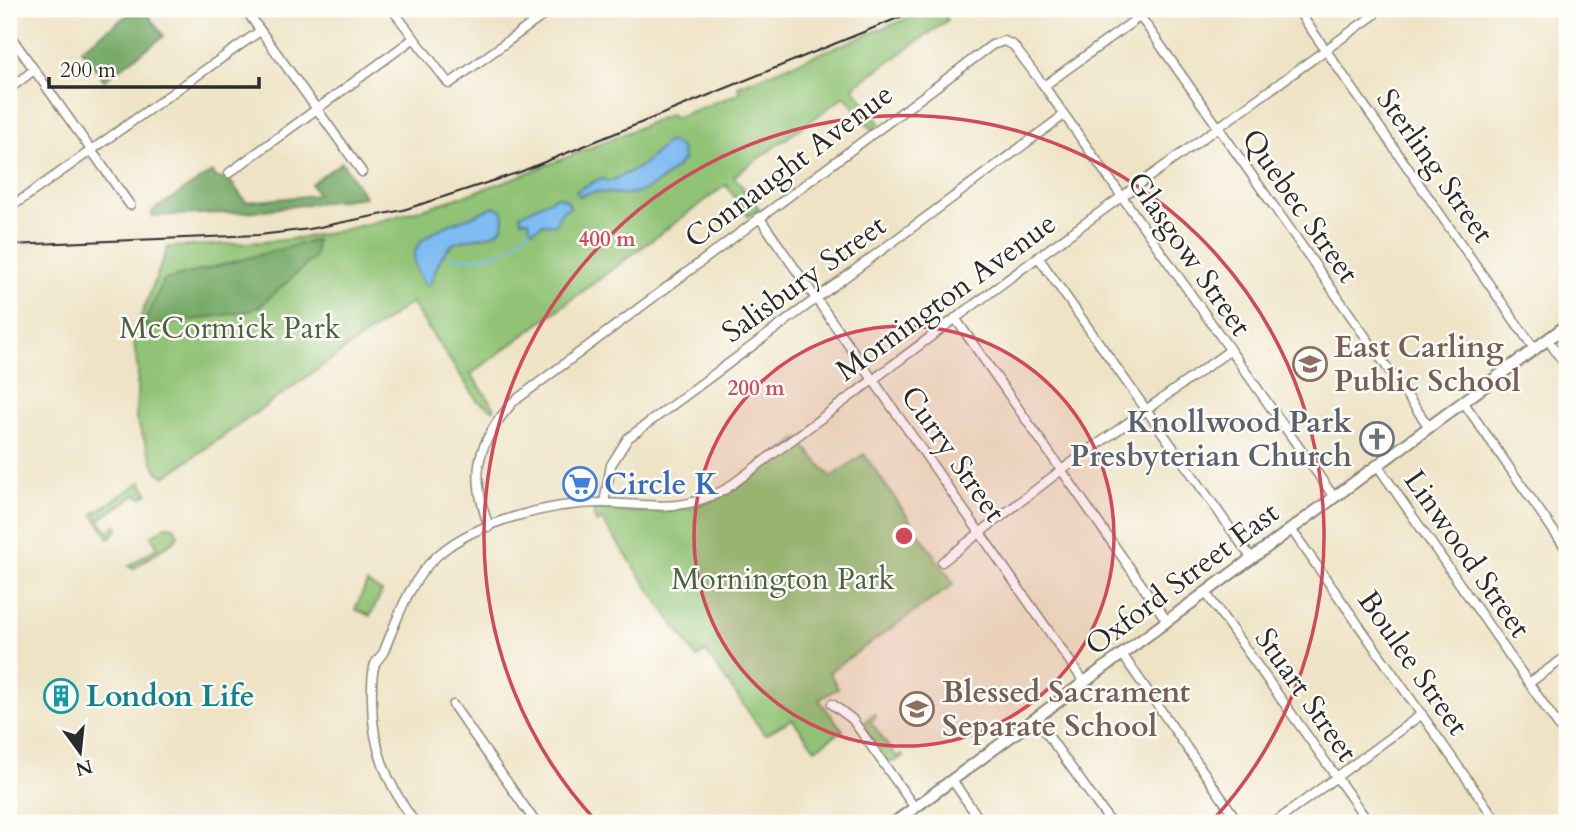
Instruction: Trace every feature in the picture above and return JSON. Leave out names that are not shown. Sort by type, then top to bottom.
[{"type":"main road","name":"Oxford Street East","points":[[894,823],[1037,720],[1122,654],[1567,325]]},
{"type":"street","points":[[244,9],[362,172]]},
{"type":"street","points":[[392,9],[449,84],[552,9]]},
{"type":"street","points":[[1044,86],[1137,12],[1150,9]]},
{"type":"street","name":"Sterling Street","points":[[1297,9],[1535,350]]},
{"type":"street","name":"Quebec Street","points":[[1137,12],[1430,427]]},
{"type":"street","name":"Mornington Avenue","points":[[415,823],[389,785],[377,750],[372,712],[375,663],[384,651],[407,596],[437,555],[458,541],[489,527],[555,507],[604,503],[662,508],[706,499],[726,489],[1038,257],[1218,130],[1374,15]]},
{"type":"street","points":[[11,206],[260,30]]},
{"type":"street","points":[[9,34],[130,205]]},
{"type":"street","points":[[229,173],[414,39]]},
{"type":"street","name":"Glasgow Street","points":[[1004,41],[1013,45],[1044,86],[1334,497]]},
{"type":"street","name":"Connaught Avenue","points":[[489,527],[480,501],[476,471],[491,428],[513,402],[992,45],[1004,41]]},
{"type":"street","points":[[9,89],[34,70]]},
{"type":"street","name":"Salisbury Street","points":[[604,503],[611,465],[628,438],[1064,116]]},
{"type":"street","name":"Curry Street","points":[[759,217],[1085,683]]},
{"type":"street","points":[[1038,257],[1144,411],[1252,559]]},
{"type":"street","points":[[955,318],[1167,621]]},
{"type":"street","points":[[1548,340],[1567,368]]},
{"type":"street","points":[[942,562],[1060,471],[1229,351]]},
{"type":"street","points":[[1464,403],[1567,550]]},
{"type":"street","name":"Linwood Street","points":[[1377,465],[1567,738]]},
{"type":"street","name":"Boulee Street","points":[[1291,529],[1498,823]]},
{"type":"street","name":"Stuart Street","points":[[1206,593],[1369,823]]},
{"type":"street","points":[[1122,654],[1239,823]]},
{"type":"street","points":[[1529,684],[1567,656]]},
{"type":"street","points":[[832,704],[852,719],[915,808]]},
{"type":"street","points":[[453,705],[536,823]]},
{"type":"street","points":[[1274,823],[1422,714]]},
{"type":"street","points":[[1037,720],[1111,823]]},
{"type":"street","points":[[952,780],[982,823]]},
{"type":"green space","points":[[136,9],[143,9],[164,36],[104,80],[81,49]]},
{"type":"green space","name":"McCormick Park","points":[[931,9],[941,9],[948,20],[853,87],[880,124],[872,130],[845,96],[734,176],[760,210],[748,216],[726,185],[471,374],[495,408],[493,410],[477,400],[411,303],[165,477],[157,471],[136,419],[138,371],[133,337],[168,247],[285,240],[323,234],[413,212],[543,167],[671,114],[674,118],[740,93],[738,86]]},
{"type":"green space","points":[[342,162],[365,197],[248,212],[152,216],[152,211],[212,172],[215,177],[230,181],[246,202],[318,195],[311,184]]},
{"type":"green space","points":[[316,240],[315,257],[260,306],[250,311],[145,327],[145,321],[164,280]]},
{"type":"green space","name":"Mornington Park","points":[[798,439],[831,477],[864,454],[954,584],[829,672],[838,688],[819,700],[843,730],[815,749],[792,719],[765,735],[705,651],[697,658],[602,520],[596,523],[593,509],[658,512],[696,506],[728,492]]},
{"type":"green space","points":[[141,482],[148,493],[141,498],[137,494],[99,520],[107,531],[116,525],[118,529],[109,538],[93,514]]},
{"type":"green space","points":[[166,526],[174,527],[178,535],[176,539],[133,569],[129,566],[158,547],[151,536]]},
{"type":"green space","points":[[367,583],[382,592],[370,616],[355,609]]},
{"type":"green space","points":[[874,714],[876,717],[870,721],[896,757],[901,754],[903,756],[895,762],[886,760],[865,730],[866,720]]},
{"type":"water","points":[[669,141],[681,148],[683,160],[651,187],[628,194],[598,192],[580,196],[576,191],[601,178],[609,182],[640,167]]},
{"type":"water","points":[[557,196],[567,200],[570,207],[562,211],[555,225],[543,224],[533,230],[530,229],[529,220],[521,220],[520,215]]},
{"type":"water","points":[[495,206],[503,211],[504,221],[501,228],[489,236],[463,240],[450,246],[439,262],[429,286],[426,286],[417,271],[414,259],[422,240],[444,227]]},
{"type":"waterway","points":[[450,256],[472,258],[494,254],[514,244],[530,229]]},
{"type":"railway","points":[[9,245],[259,235],[310,229],[403,210],[520,172],[920,9]]},
{"type":"place","name":"East Carling Public School","points":[[1310,364]]},
{"type":"place","name":"Knollwood Park Presbyterian Church","points":[[1377,439]]},
{"type":"place","name":"Circle K","points":[[580,484]]},
{"type":"place","name":"London Life","points":[[61,696]]},
{"type":"place","name":"Blessed Sacrament Separate School","points":[[917,709]]}]
